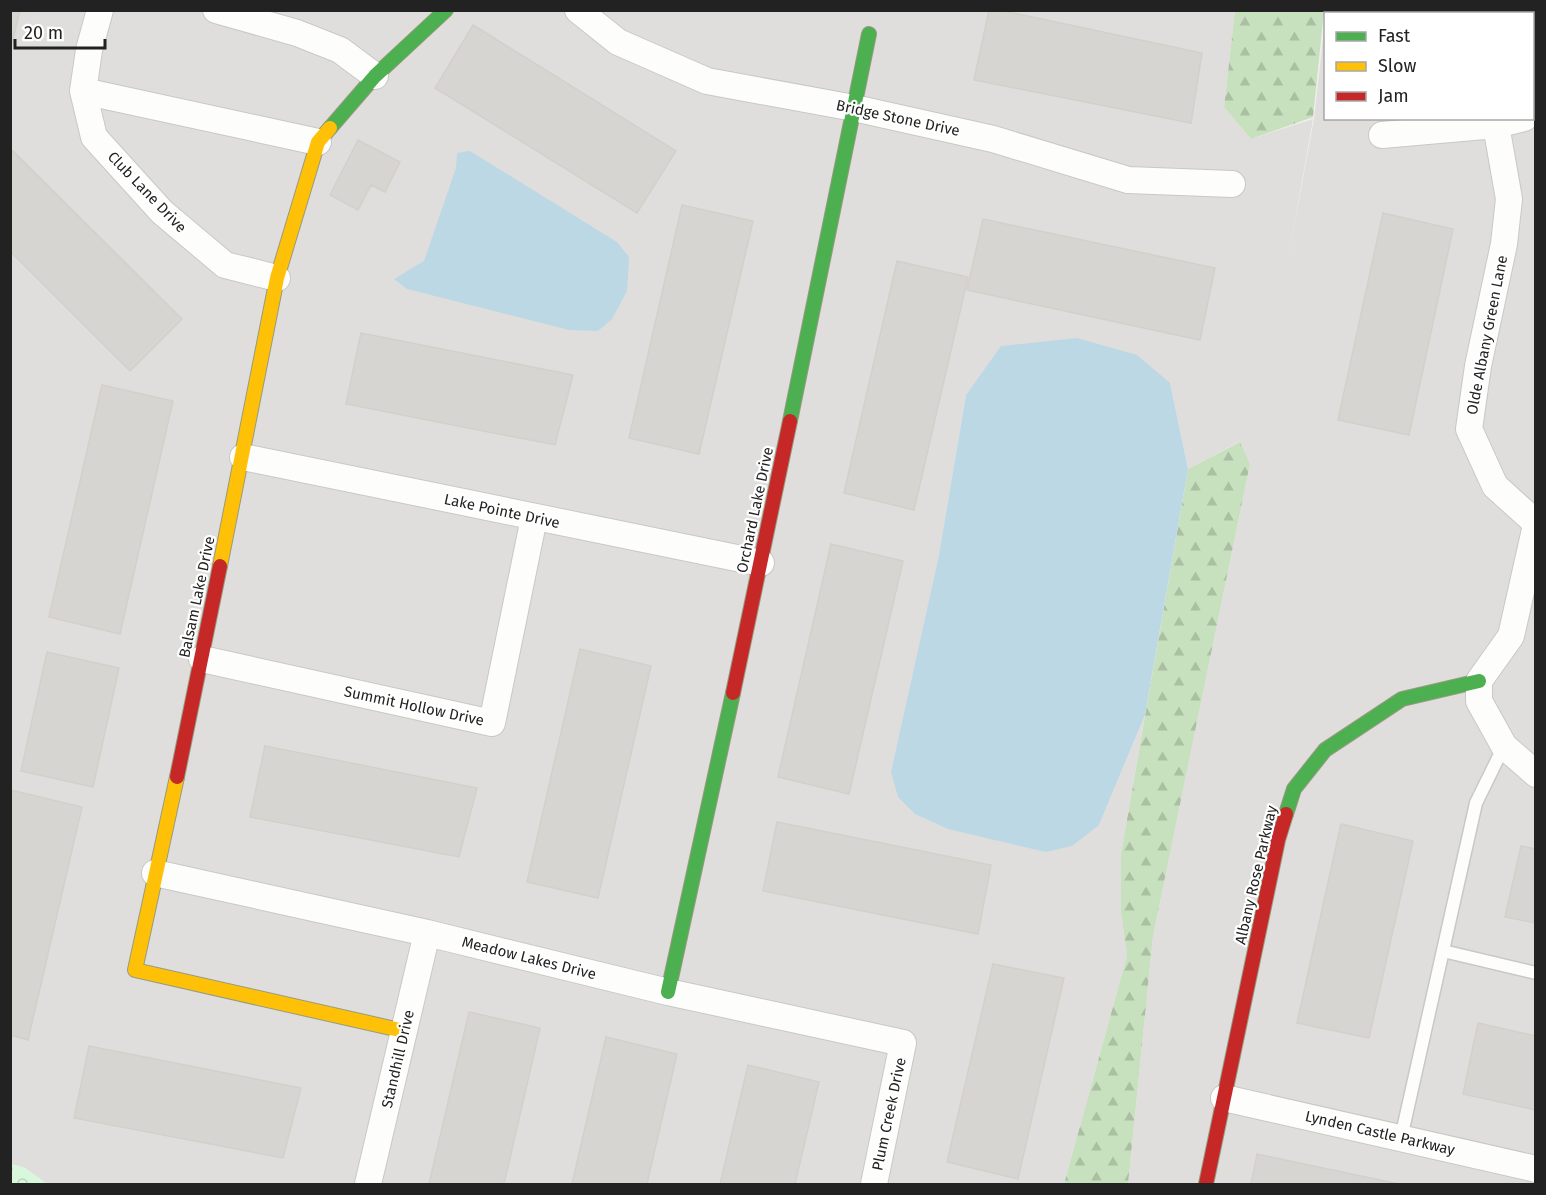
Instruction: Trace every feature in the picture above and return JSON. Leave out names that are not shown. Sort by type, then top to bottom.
[{"type":"street","name":"Club Lane Drive","points":[[100,10],[89,50],[84,91],[94,137],[162,212],[225,265],[277,278]]},
{"type":"street","points":[[216,10],[297,33],[340,50],[375,76]]},
{"type":"street","name":"Balsam Lake Drive","points":[[404,1031],[135,970],[154,873],[202,659],[277,278],[318,142],[375,76],[446,10]]},
{"type":"street","name":"Bridge Stone Drive","points":[[578,10],[618,42],[707,81],[854,108],[993,139],[1128,180],[1232,184]]},
{"type":"street","name":"Orchard Lake Drive","points":[[668,992],[760,564],[869,34]]},
{"type":"street","points":[[84,91],[318,142]]},
{"type":"street","points":[[1382,135],[1496,125],[1516,120]]},
{"type":"street","name":"Olde Albany Green Lane","points":[[1496,125],[1509,199],[1504,244],[1478,366],[1469,429],[1495,486],[1536,524]]},
{"type":"street","name":"Lake Pointe Drive","points":[[243,457],[760,564]]},
{"type":"street","name":"Summit Hollow Drive","points":[[202,659],[492,723],[534,518]]},
{"type":"street","points":[[1536,524],[1511,636],[1479,681],[1479,701],[1504,746],[1536,774]]},
{"type":"street","name":"Albany Rose Parkway","points":[[1206,1185],[1278,840],[1294,789],[1325,750],[1402,699],[1479,681]]},
{"type":"street","name":"Meadow Lakes Drive","points":[[154,873],[427,933],[668,992],[903,1043]]},
{"type":"street","name":"Standhill Drive","points":[[368,1185],[427,933]]},
{"type":"street","name":"Plum Creek Drive","points":[[874,1185],[903,1043]]},
{"type":"street","name":"Lynden Castle Parkway","points":[[1224,1098],[1536,1169]]},
{"type":"lane","points":[[1401,1138],[1476,803],[1504,746]]},
{"type":"lane","points":[[1443,951],[1536,973]]},
{"type":"shaded area","points":[[11,11],[1235,11],[1224,107],[1251,139],[1313,119],[1288,259],[1314,119],[1324,29],[1324,120],[1534,120],[1534,12],[1326,11],[1535,11],[1535,1184],[1128,1184],[1153,936],[1250,464],[1239,442],[1188,469],[1170,383],[966,395],[938,560],[1099,825],[1145,715],[1121,854],[1121,912],[1127,956],[1064,1184],[47,1184],[25,1168],[11,1164]]},
{"type":"green space","points":[[1235,11],[1324,11],[1313,117],[1251,139],[1224,107]]},
{"type":"green space","points":[[1240,442],[1250,464],[1153,936],[1128,1184],[1064,1184],[1127,956],[1121,912],[1121,854],[1188,469]]},
{"type":"green space","points":[[11,1164],[25,1168],[47,1184],[11,1184]]},
{"type":"water","points":[[470,151],[617,242],[629,257],[627,291],[612,319],[598,331],[569,330],[407,289],[394,279],[424,261],[456,168],[457,153]]},
{"type":"water","points":[[1077,338],[1137,355],[1170,383],[1188,469],[1145,715],[1099,825],[1072,846],[1046,852],[948,829],[915,814],[898,797],[891,772],[938,560],[966,395],[1001,346]]},
{"type":"building","points":[[10,10],[20,10],[10,52]]},
{"type":"building","points":[[989,10],[999,10],[1202,53],[1191,123],[974,80]]},
{"type":"building","points":[[1366,10],[1536,10],[1536,61],[1534,61],[1534,12],[1366,12]]},
{"type":"building","points":[[473,25],[676,151],[637,213],[435,88]]},
{"type":"building","points":[[358,140],[400,162],[385,192],[371,185],[358,210],[330,195]]},
{"type":"building","points":[[13,151],[182,319],[130,371],[10,251],[10,153]]},
{"type":"building","points":[[682,205],[753,221],[699,454],[629,438]]},
{"type":"building","points":[[1383,213],[1453,229],[1409,435],[1338,420]]},
{"type":"building","points":[[983,219],[1215,268],[1200,340],[967,290]]},
{"type":"building","points":[[897,261],[968,277],[914,510],[844,493]]},
{"type":"building","points":[[361,333],[573,375],[555,445],[346,404]]},
{"type":"building","points":[[102,385],[173,401],[120,634],[49,617]]},
{"type":"building","points":[[831,544],[903,561],[849,794],[778,777]]},
{"type":"building","points":[[580,649],[651,666],[598,898],[527,882]]},
{"type":"building","points":[[47,652],[119,668],[93,787],[21,771]]},
{"type":"building","points":[[265,746],[477,788],[459,857],[250,817]]},
{"type":"building","points":[[11,790],[82,807],[28,1040],[10,1035]]},
{"type":"building","points":[[777,822],[991,865],[978,934],[763,891]]},
{"type":"building","points":[[1341,824],[1413,841],[1369,1038],[1297,1023]]},
{"type":"building","points":[[1521,846],[1536,849],[1536,923],[1505,917]]},
{"type":"building","points":[[993,964],[1064,978],[1018,1179],[947,1162]]},
{"type":"building","points":[[469,1012],[540,1028],[504,1184],[429,1184]]},
{"type":"building","points":[[1478,1023],[1536,1036],[1536,1110],[1463,1094]]},
{"type":"building","points":[[606,1037],[677,1054],[647,1184],[572,1184]]},
{"type":"building","points":[[89,1046],[301,1088],[283,1158],[74,1118]]},
{"type":"building","points":[[748,1065],[819,1082],[795,1184],[720,1184]]},
{"type":"building","points":[[1257,1154],[1399,1184],[1251,1184]]},
{"type":"traffic: fast","points":[[330,128],[375,76],[446,10]]},
{"type":"traffic: fast","points":[[790,421],[869,34]]},
{"type":"traffic: fast","points":[[1286,814],[1294,789],[1325,750],[1402,699],[1479,681]]},
{"type":"traffic: fast","points":[[668,992],[733,693]]},
{"type":"traffic: slow","points":[[220,566],[277,278],[318,142],[330,128]]},
{"type":"traffic: slow","points":[[177,777],[135,970],[404,1031]]},
{"type":"traffic: jam","points":[[733,693],[790,421]]},
{"type":"traffic: jam","points":[[177,777],[220,566]]},
{"type":"traffic: jam","points":[[1206,1184],[1278,840],[1286,814]]}]
